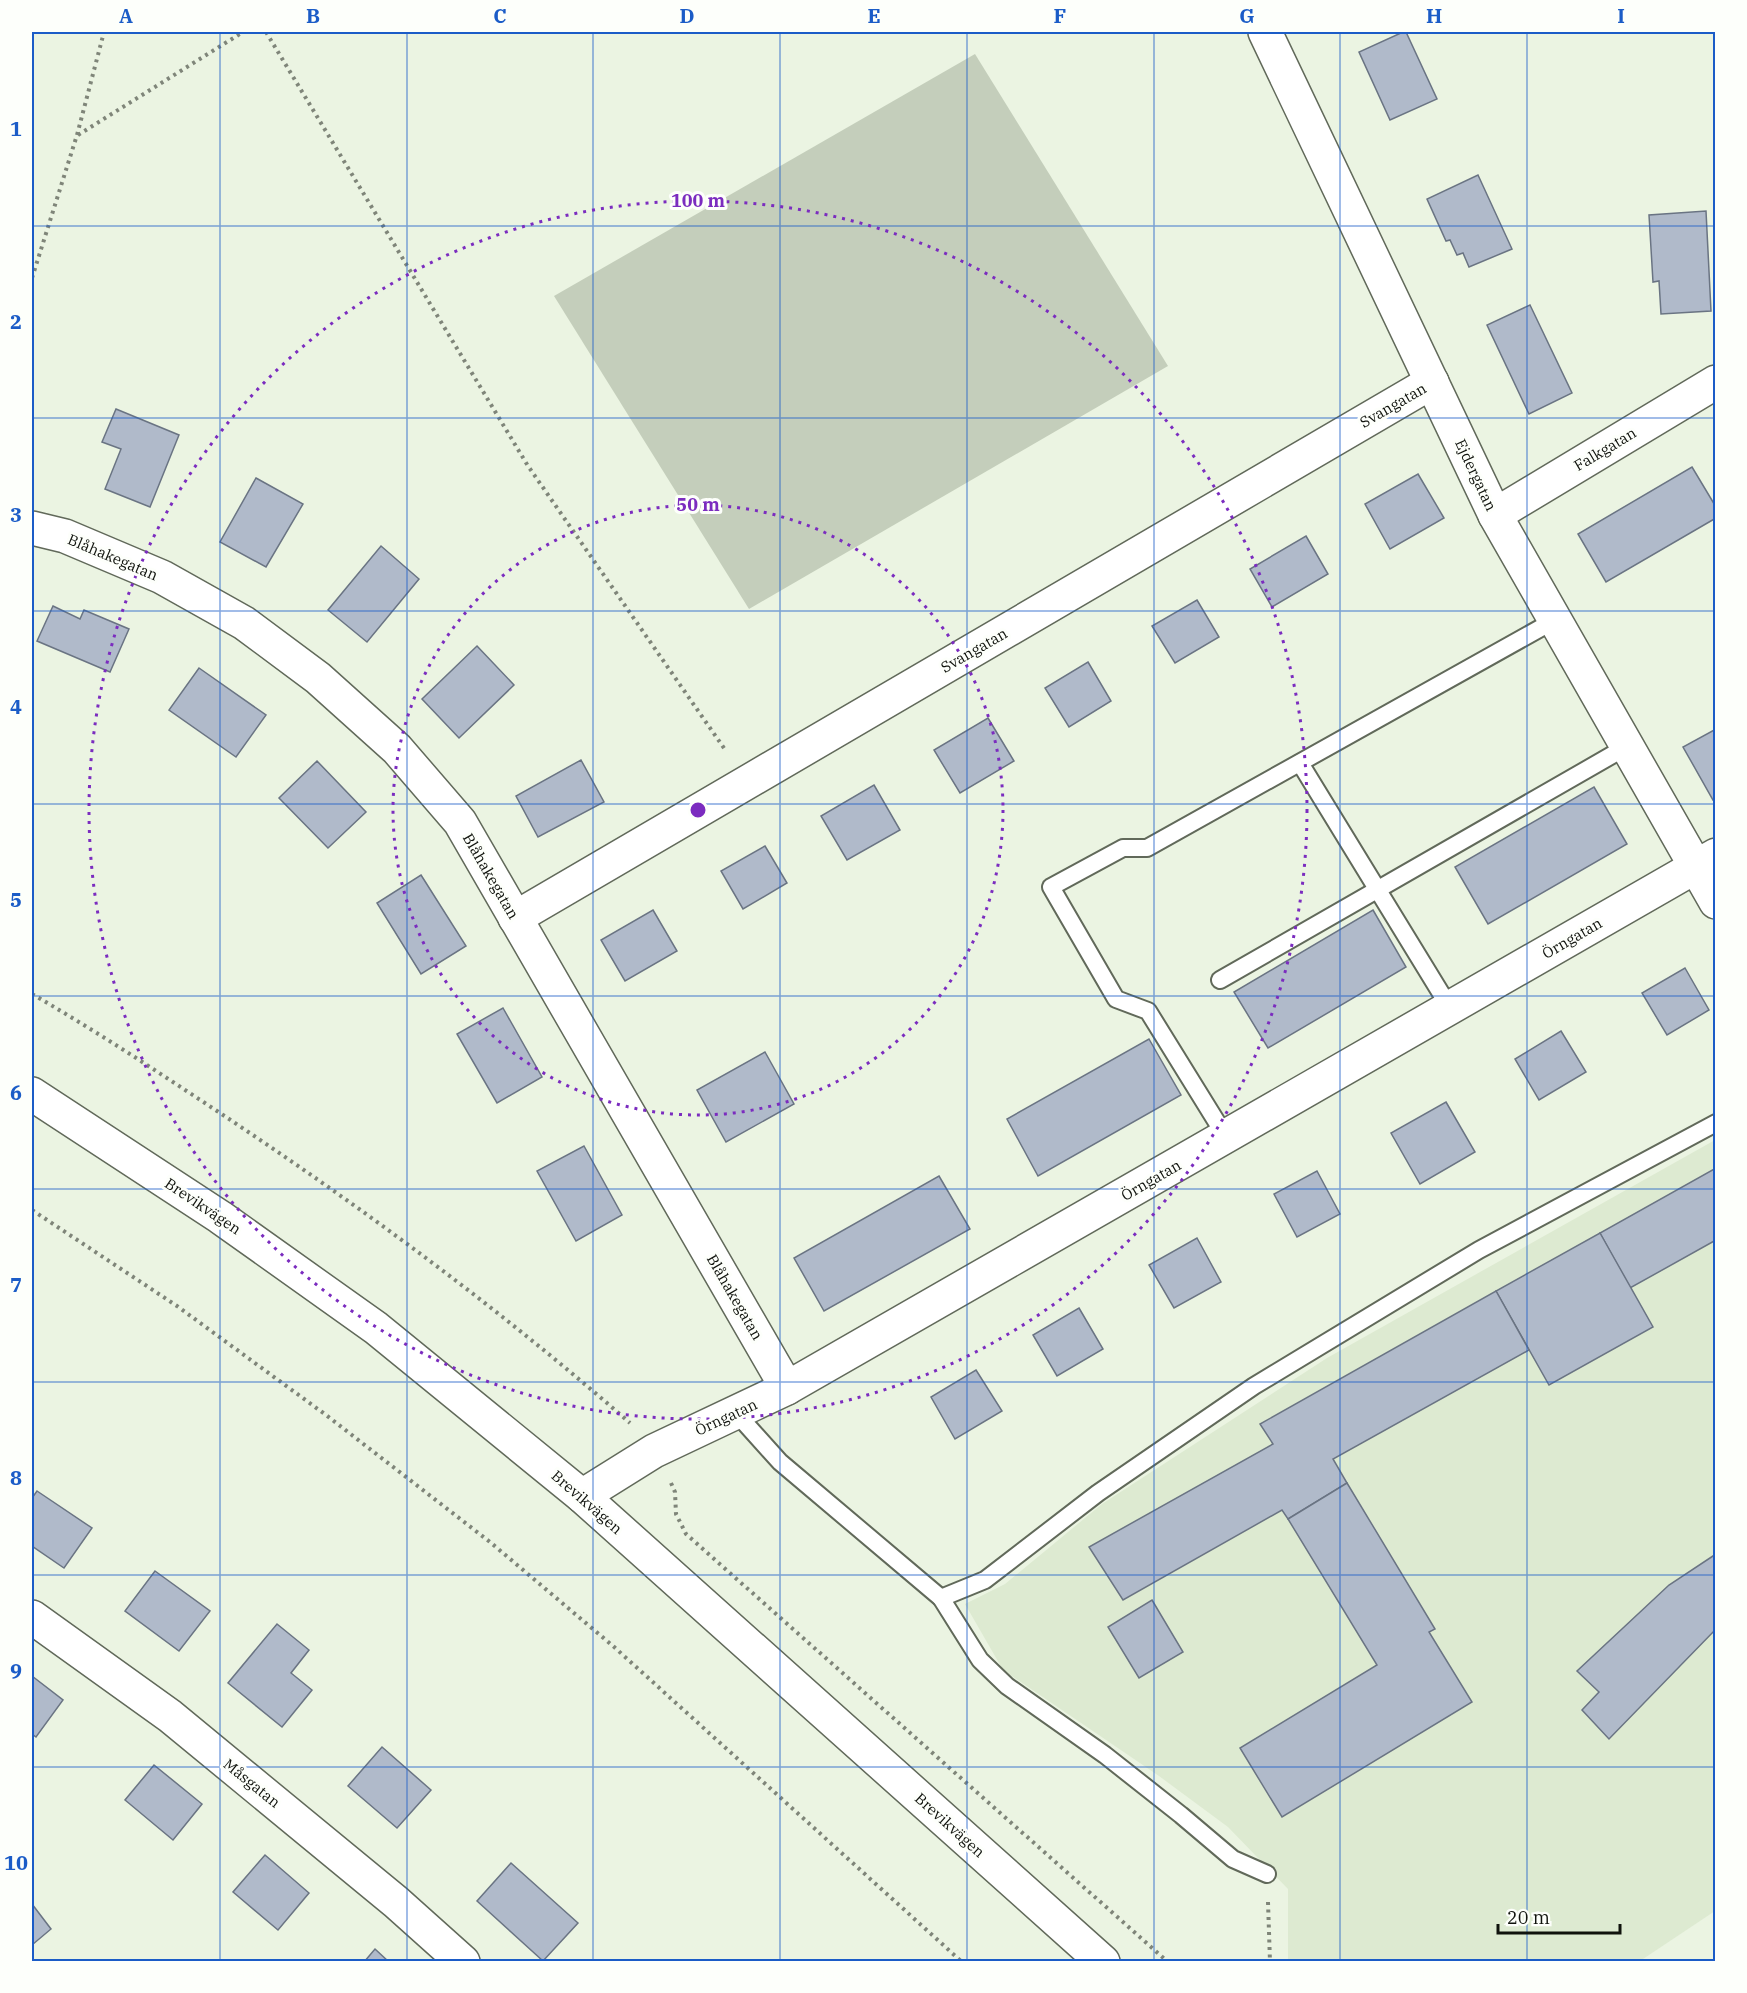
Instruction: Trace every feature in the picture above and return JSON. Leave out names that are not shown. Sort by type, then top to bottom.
[{"type":"street","name":"Ejdergatan","points":[[1265,32],[1495,515],[1626,747],[1705,861],[1716,902]]},
{"type":"street","name":"Svangatan","points":[[515,918],[1432,382]]},
{"type":"street","name":"Falkgatan","points":[[1495,515],[1716,382]]},
{"type":"street","name":"Blåhakegatan","points":[[32,528],[65,536],[162,577],[244,623],[318,678],[397,749],[460,822],[787,1388]]},
{"type":"street","name":"Örngatan","points":[[582,1496],[654,1451],[787,1388],[1705,861]]},
{"type":"street","name":"Brevikvägen","points":[[32,1094],[220,1217],[376,1328],[582,1496],[1103,1962]]},
{"type":"street","name":"Måsgatan","points":[[32,1617],[170,1716],[396,1902],[463,1962]]},
{"type":"lane","points":[[1226,1137],[1148,1011],[1116,999],[1051,887],[1123,848],[1147,848],[1554,620]]},
{"type":"lane","points":[[1220,980],[1626,747]]},
{"type":"lane","points":[[1300,763],[1450,1008]]},
{"type":"lane","points":[[940,1598],[986,1580],[1098,1493],[1264,1380],[1479,1250],[1716,1123]]},
{"type":"lane","points":[[735,1412],[780,1462],[940,1598],[980,1660],[1007,1686],[1035,1708],[1105,1755],[1233,1859],[1267,1874]]},
{"type":"path","points":[[32,278],[77,135],[105,32]]},
{"type":"path","points":[[77,135],[243,32]]},
{"type":"path","points":[[266,32],[528,466],[748,782]]},
{"type":"path","points":[[32,1210],[177,1306],[326,1414],[490,1542],[613,1646],[962,1962]]},
{"type":"path","points":[[1267,1874],[1270,1962]]},
{"type":"shaded area","points":[[975,54],[1168,366],[749,609],[554,296]]},
{"type":"shaded area","points":[[1715,1140],[1715,1911],[1640,1961],[1288,1961],[1288,1889],[1228,1827],[1159,1776],[1003,1670],[965,1604],[1005,1584],[1102,1504],[1327,1358]]},
{"type":"building","points":[[1406,32],[1437,99],[1390,120],[1359,52]]},
{"type":"building","points":[[1478,175],[1512,249],[1469,267],[1463,253],[1457,255],[1450,240],[1446,241],[1427,199]]},
{"type":"building","points":[[1706,211],[1711,311],[1661,314],[1659,281],[1653,282],[1649,215]]},
{"type":"building","points":[[1530,305],[1572,393],[1529,414],[1487,325]]},
{"type":"building","points":[[116,409],[179,435],[150,507],[105,489],[121,449],[102,442]]},
{"type":"building","points":[[1692,467],[1716,507],[1716,518],[1606,582],[1578,534]]},
{"type":"building","points":[[1418,474],[1444,518],[1390,549],[1365,504]]},
{"type":"building","points":[[256,478],[303,504],[266,567],[220,542]]},
{"type":"building","points":[[1306,536],[1328,574],[1272,607],[1250,569]]},
{"type":"building","points":[[381,546],[419,579],[367,642],[328,610]]},
{"type":"building","points":[[1197,600],[1219,637],[1175,663],[1152,626]]},
{"type":"building","points":[[53,606],[80,619],[84,610],[129,629],[110,672],[37,641]]},
{"type":"building","points":[[477,646],[514,685],[459,738],[422,699]]},
{"type":"building","points":[[1088,662],[1111,701],[1069,727],[1045,688]]},
{"type":"building","points":[[199,668],[266,715],[236,757],[169,710]]},
{"type":"building","points":[[988,718],[1014,761],[960,793],[934,750]]},
{"type":"building","points":[[1716,729],[1716,799],[1713,800],[1683,747]]},
{"type":"building","points":[[581,760],[604,802],[538,837],[516,796]]},
{"type":"building","points":[[317,761],[366,812],[328,848],[279,798]]},
{"type":"building","points":[[874,785],[900,830],[847,860],[821,816]]},
{"type":"building","points":[[1594,787],[1627,844],[1488,924],[1455,867]]},
{"type":"building","points":[[765,846],[787,883],[743,909],[721,871]]},
{"type":"building","points":[[421,875],[466,946],[421,974],[377,903]]},
{"type":"building","points":[[653,910],[677,951],[625,981],[601,940]]},
{"type":"building","points":[[1373,910],[1406,967],[1268,1048],[1234,992]]},
{"type":"building","points":[[1685,968],[1709,1010],[1667,1035],[1642,993]]},
{"type":"building","points":[[503,1008],[542,1077],[497,1103],[457,1034]]},
{"type":"building","points":[[1561,1031],[1586,1072],[1539,1100],[1515,1059]]},
{"type":"building","points":[[1149,1039],[1181,1095],[1038,1176],[1007,1119]]},
{"type":"building","points":[[765,1052],[794,1104],[726,1142],[697,1090]]},
{"type":"building","points":[[1446,1102],[1475,1152],[1420,1184],[1391,1133]]},
{"type":"building","points":[[584,1146],[622,1215],[576,1241],[537,1171]]},
{"type":"building","points":[[1716,1168],[1716,1240],[1630,1288],[1600,1233]]},
{"type":"building","points":[[1317,1171],[1340,1214],[1297,1237],[1274,1194]]},
{"type":"building","points":[[939,1176],[970,1229],[824,1311],[794,1258]]},
{"type":"building","points":[[1600,1233],[1653,1327],[1549,1385],[1496,1291]]},
{"type":"building","points":[[1197,1238],[1221,1282],[1174,1308],[1149,1265]]},
{"type":"building","points":[[1496,1291],[1529,1350],[1333,1459],[1347,1483],[1288,1519],[1282,1510],[1123,1600],[1089,1547],[1273,1444],[1260,1424]]},
{"type":"building","points":[[1079,1308],[1103,1349],[1057,1376],[1033,1335]]},
{"type":"building","points":[[976,1370],[1002,1411],[955,1439],[931,1397]]},
{"type":"building","points":[[1347,1483],[1435,1629],[1429,1632],[1472,1702],[1282,1817],[1240,1748],[1377,1665],[1288,1519]]},
{"type":"building","points":[[37,1491],[92,1528],[64,1568],[32,1546],[32,1498]]},
{"type":"building","points":[[1716,1554],[1716,1629],[1609,1739],[1582,1710],[1599,1692],[1577,1671],[1669,1585]]},
{"type":"building","points":[[155,1571],[210,1611],[179,1651],[125,1611]]},
{"type":"building","points":[[1152,1600],[1183,1652],[1139,1678],[1108,1627]]},
{"type":"building","points":[[277,1624],[309,1650],[291,1673],[312,1690],[282,1727],[228,1683]]},
{"type":"building","points":[[32,1676],[63,1700],[36,1737],[32,1734]]},
{"type":"building","points":[[382,1747],[431,1790],[397,1828],[348,1786]]},
{"type":"building","points":[[154,1765],[202,1804],[173,1840],[125,1800]]},
{"type":"building","points":[[265,1855],[309,1893],[278,1930],[233,1892]]},
{"type":"building","points":[[511,1863],[578,1923],[543,1961],[477,1901]]},
{"type":"building","points":[[32,1904],[51,1929],[32,1945]]},
{"type":"building","points":[[375,1949],[389,1962],[364,1962]]}]
